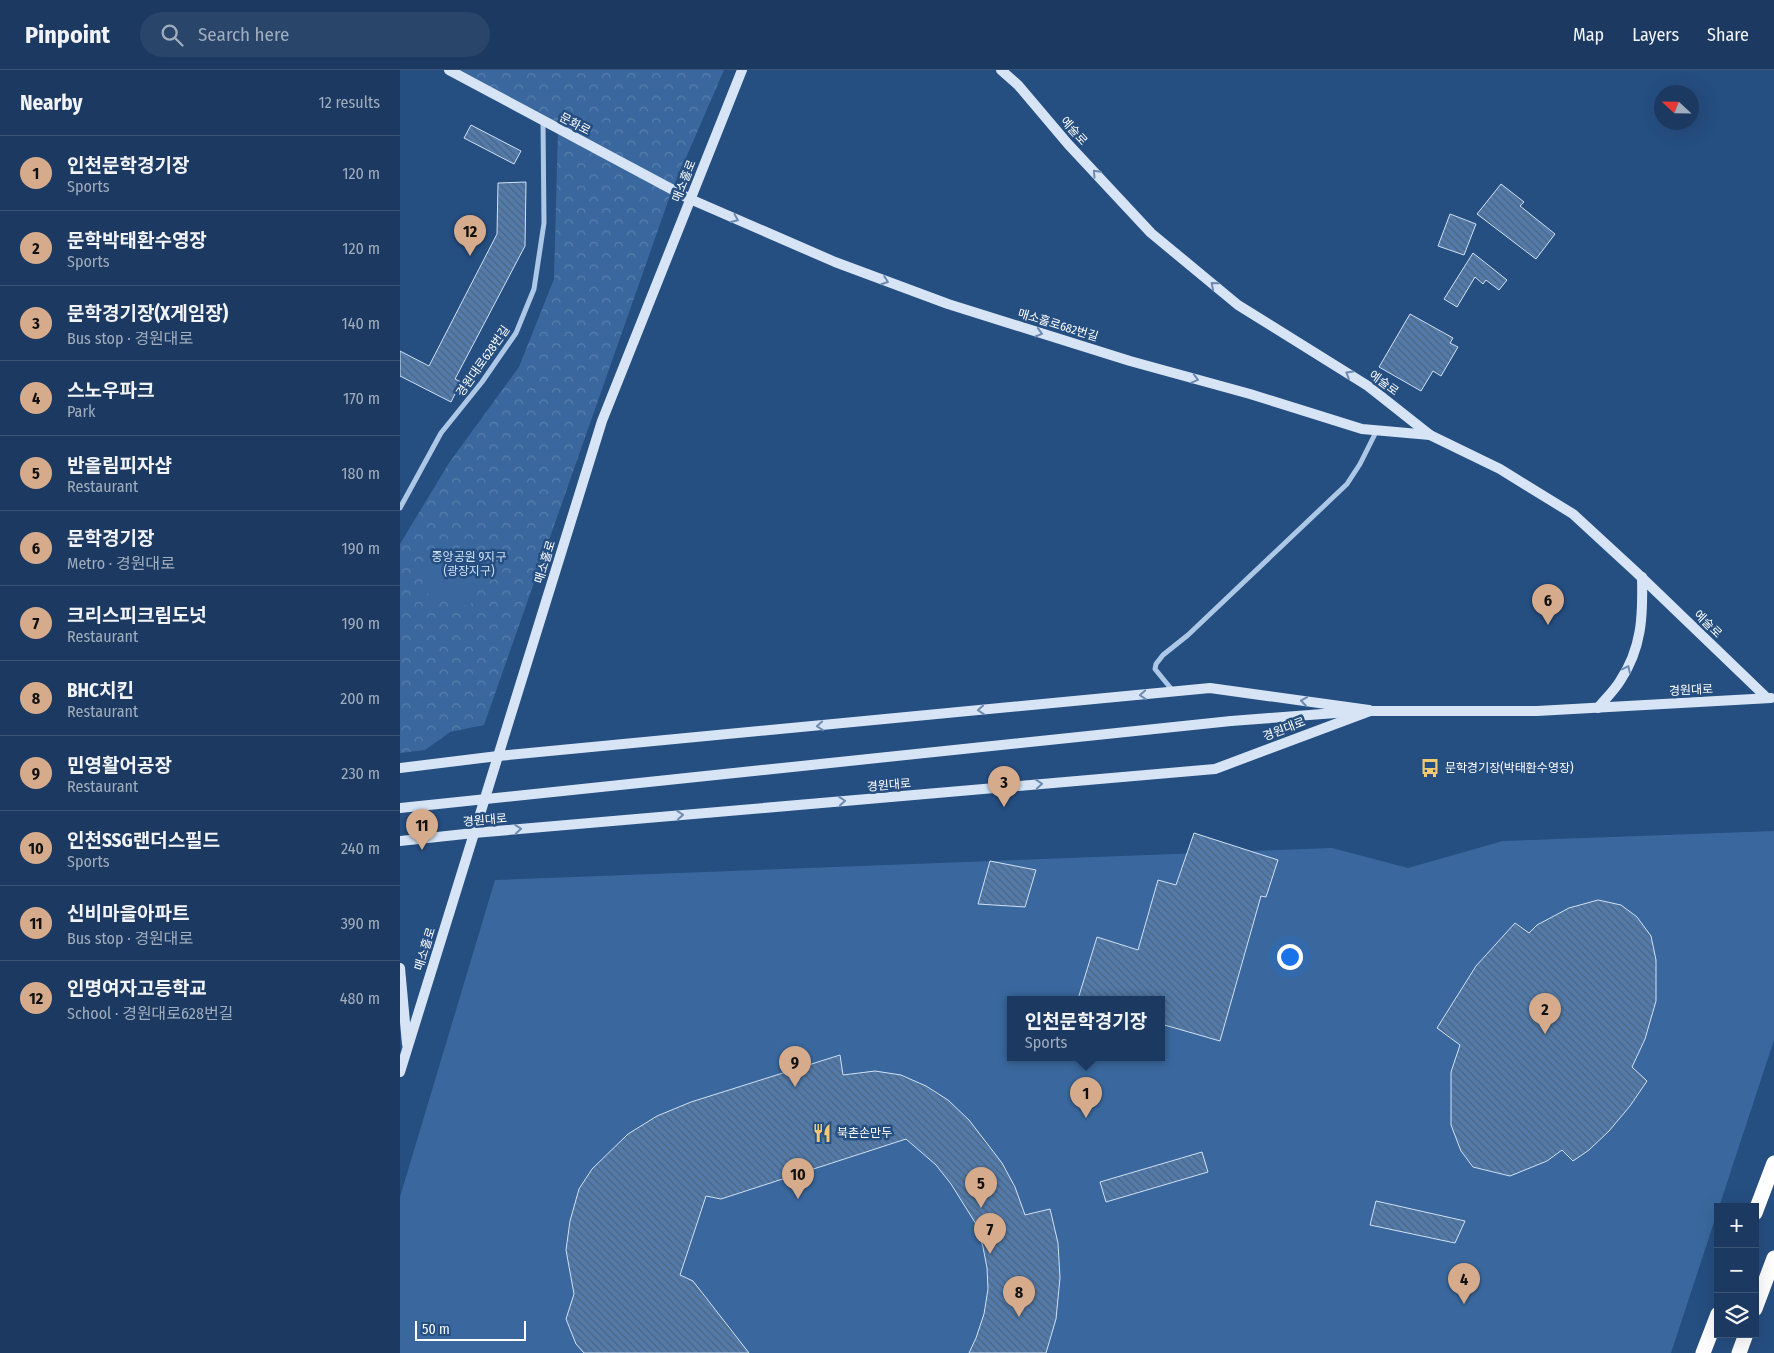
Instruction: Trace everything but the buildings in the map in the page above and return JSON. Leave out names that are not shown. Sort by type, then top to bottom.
[{"type":"highway","points":[[1759,1203],[1774,1163]]},
{"type":"highway","points":[[1759,1298],[1774,1258]]},
{"type":"highway","points":[[1703,1353],[1714,1324]]},
{"type":"highway","points":[[1739,1353],[1745,1338]]},
{"type":"main road","name":"문화로","points":[[449,70],[690,199]]},
{"type":"main road","name":"매소홀로","points":[[400,1072],[602,421],[742,70]]},
{"type":"main road","name":"예술로","points":[[1001,70],[1018,85],[1068,144],[1151,232],[1238,305],[1368,386],[1430,435],[1500,469],[1573,514],[1771,698]]},
{"type":"main road","name":"매소홀로682번길","points":[[690,199],[835,262],[948,304],[1130,361],[1250,394],[1362,429],[1430,435]]},
{"type":"main road","points":[[1598,708],[1619,683],[1633,654],[1642,622],[1642,577]]},
{"type":"main road","name":"경원대로","points":[[400,768],[498,756],[1210,688],[1370,710]]},
{"type":"main road","name":"경원대로","points":[[400,808],[1231,721],[1370,710],[1537,711],[1771,698]]},
{"type":"main road","name":"경원대로","points":[[400,841],[1214,769],[1370,710]]},
{"type":"main road","points":[[400,968],[407,1049]]},
{"type":"street","name":"경원대로628번길","points":[[400,508],[441,433],[482,382],[516,333],[534,289],[544,223],[543,121]]},
{"type":"street","points":[[1173,692],[1155,669],[1156,664],[1163,655],[1188,635],[1347,484],[1360,464],[1377,430]]},
{"type":"green space","name":"중앙공원 9지구 (광장지구)","points":[[449,70],[724,70],[672,190],[484,725],[450,732],[425,750],[400,753],[400,544],[449,463],[519,367],[554,279],[558,129]]},
{"type":"green space","points":[[433,550],[483,567],[470,607],[420,591]]},
{"type":"green space","points":[[1774,831],[1774,1040],[1720,1203],[1714,1203],[1714,1222],[1671,1353],[400,1353],[400,1197],[495,880],[1332,848],[1408,868],[1503,841]]},
{"type":"place","name":"인명여자고등학교","points":[[470,256]]},
{"type":"place","name":"문학경기장","points":[[1548,625]]},
{"type":"place","name":"문학경기장(박태환수영장)","points":[[1430,768]]},
{"type":"place","name":"문학경기장(X게임장)","points":[[1004,807]]},
{"type":"place","name":"신비마을아파트","points":[[422,850]]},
{"type":"place","name":"문학박태환수영장","points":[[1545,1034]]},
{"type":"place","name":"민영활어공장","points":[[795,1087]]},
{"type":"place","name":"인천문학경기장","points":[[1086,1118]]},
{"type":"place","name":"북촌손만두","points":[[822,1133]]},
{"type":"place","name":"인천SSG랜더스필드","points":[[798,1199]]},
{"type":"place","name":"반올림피자샵","points":[[981,1208]]},
{"type":"place","name":"크리스피크림도넛","points":[[990,1254]]},
{"type":"place","name":"스노우파크","points":[[1464,1304]]},
{"type":"place","name":"BHC치킨","points":[[1019,1317]]}]
